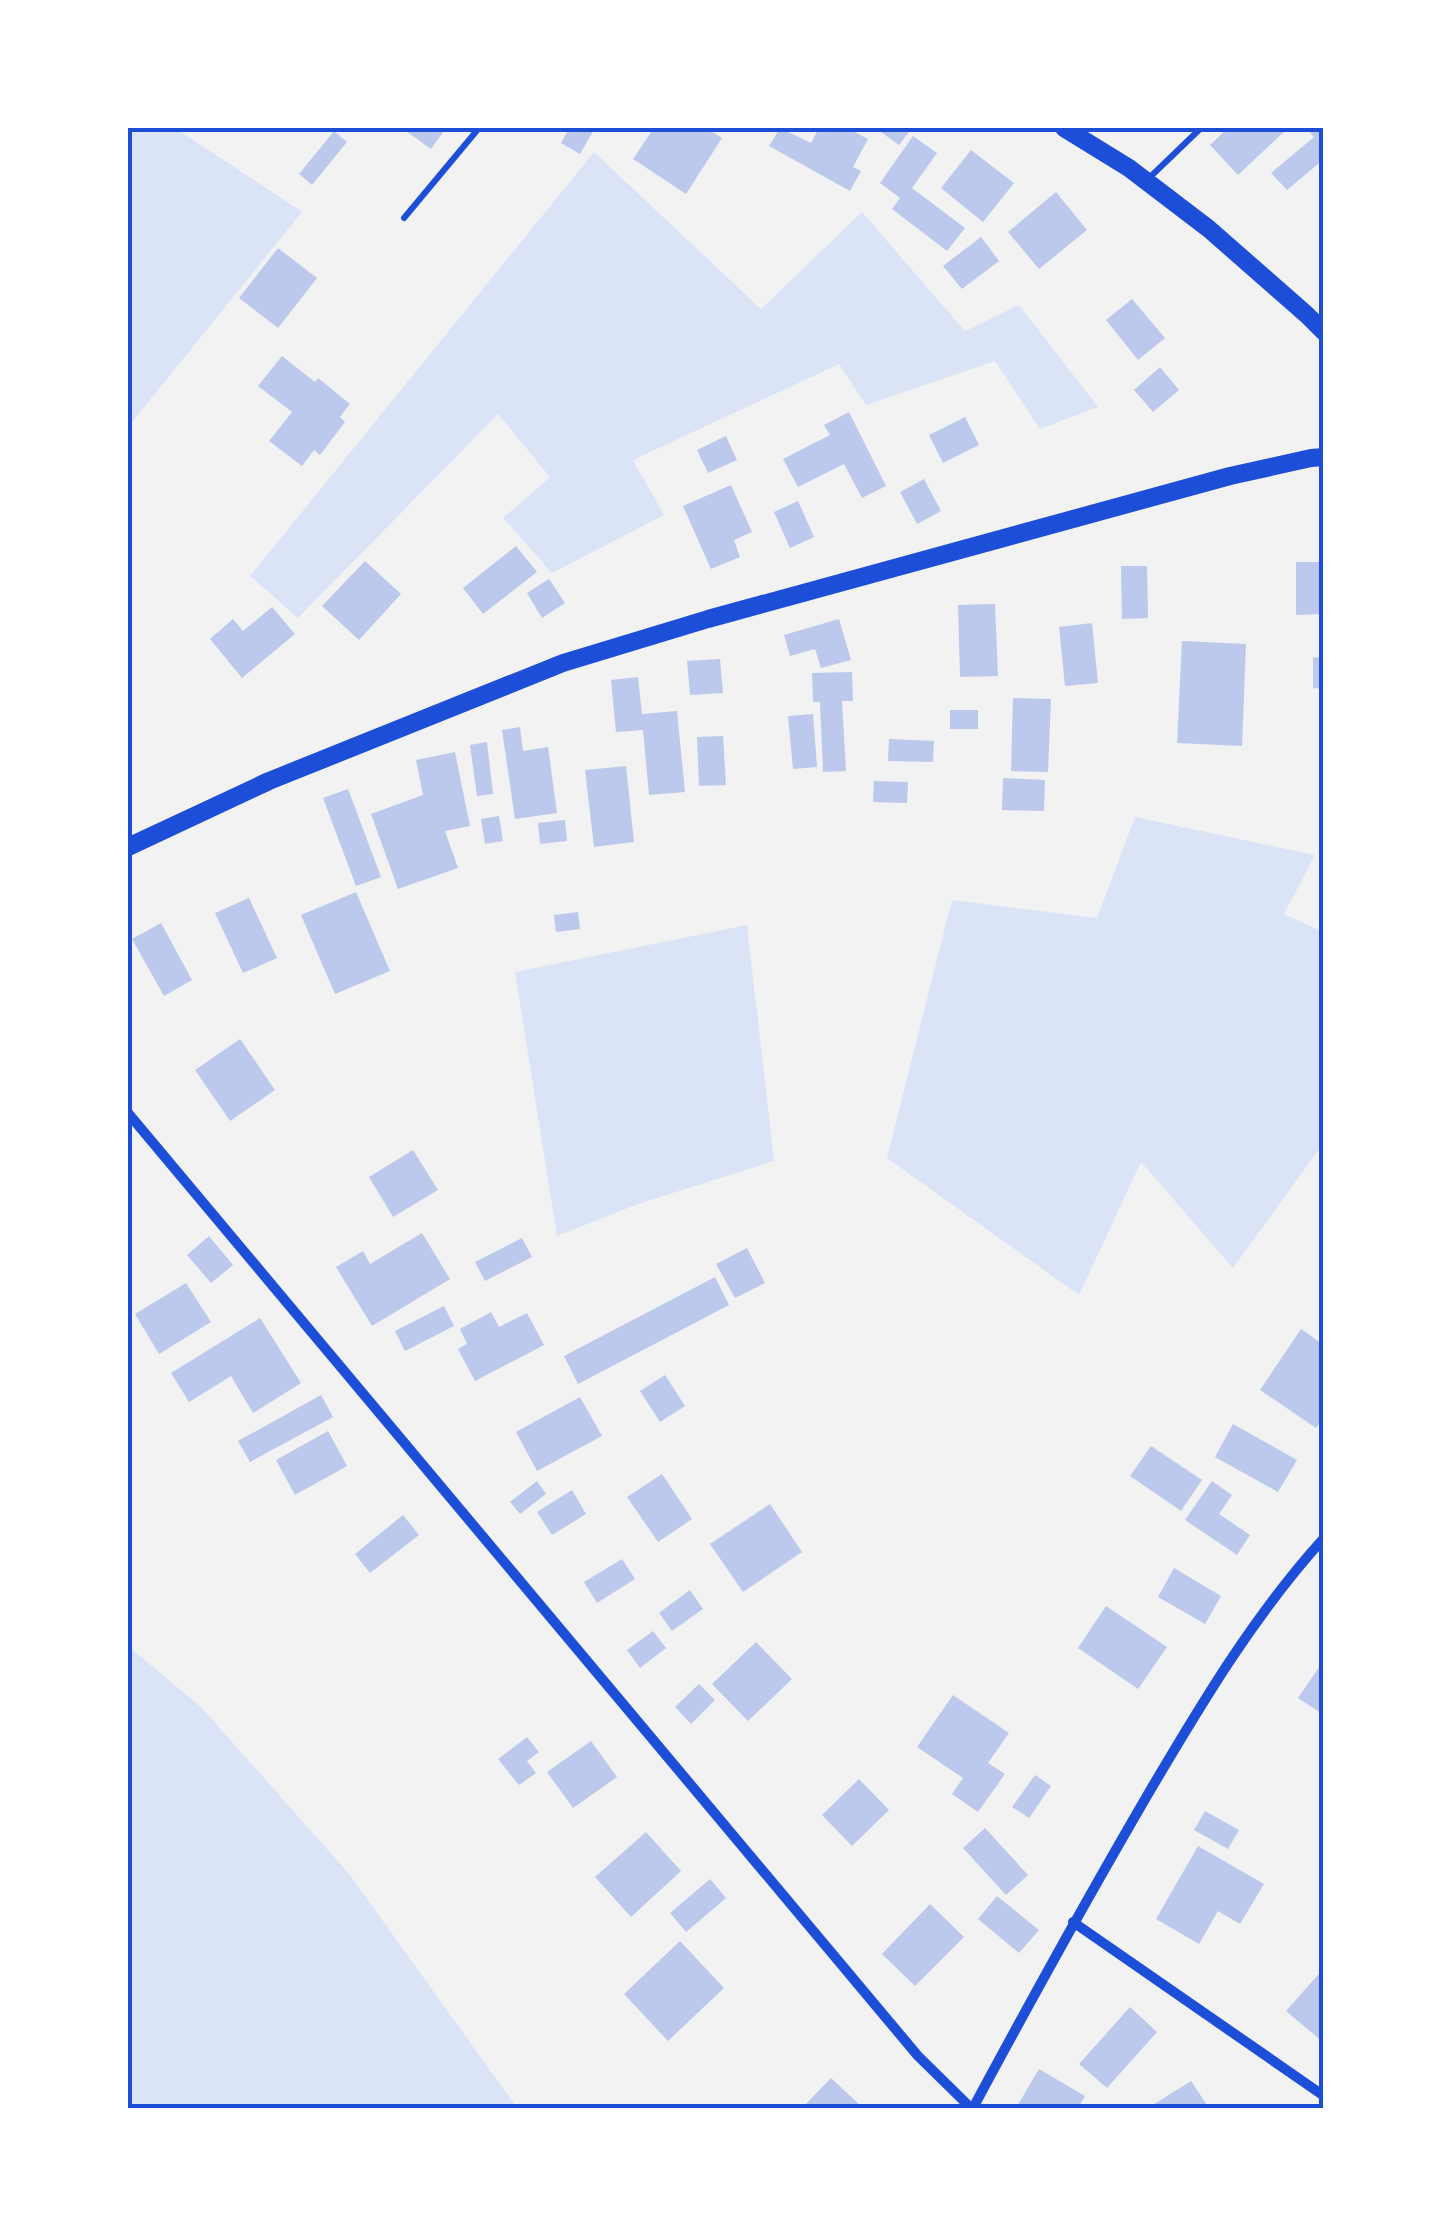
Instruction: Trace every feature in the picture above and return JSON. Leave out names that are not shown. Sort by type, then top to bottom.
[{"type":"main road","points":[[1064,128],[1146,181],[1209,229],[1324,332]]},
{"type":"main road","points":[[128,847],[269,781],[563,662],[1212,481],[1324,457]]},
{"type":"street","points":[[128,1114],[918,2056],[972,2108],[1072,1922],[1204,1699],[1266,1607],[1324,1538]]},
{"type":"street","points":[[1072,1922],[1324,2096]]},
{"type":"lane","points":[[404,218],[479,128]]},
{"type":"lane","points":[[1146,181],[1201,128]]},
{"type":"shaded area","points":[[128,128],[175,128],[302,212],[128,427]]},
{"type":"shaded area","points":[[594,152],[761,309],[862,212],[965,331],[1019,305],[1098,407],[1040,429],[995,361],[866,405],[839,364],[633,460],[664,515],[552,573],[503,518],[550,477],[498,414],[298,618],[250,576]]},
{"type":"shaded area","points":[[1135,817],[1315,855],[1284,914],[1323,932],[1323,1144],[1233,1268],[1141,1162],[1079,1295],[887,1158],[952,900],[1097,918]]},
{"type":"shaded area","points":[[747,925],[774,1161],[638,1204],[557,1236],[515,972]]},
{"type":"shaded area","points":[[128,1646],[202,1708],[350,1875],[517,2108],[128,2108]]},
{"type":"building","points":[[402,128],[446,128],[431,149]]},
{"type":"building","points":[[560,128],[595,128],[580,154],[561,143],[567,132]]},
{"type":"building","points":[[654,128],[706,128],[722,138],[686,194],[633,159]]},
{"type":"building","points":[[780,128],[811,143],[819,128],[847,128],[868,139],[853,167],[861,171],[850,191],[769,146]]},
{"type":"building","points":[[885,128],[912,128],[899,145],[881,132]]},
{"type":"building","points":[[1228,128],[1288,128],[1238,175],[1210,145]]},
{"type":"building","points":[[1306,128],[1324,128],[1324,159],[1287,190],[1271,173],[1314,137]]},
{"type":"building","points":[[334,131],[347,142],[312,185],[299,174]]},
{"type":"building","points":[[913,136],[937,153],[912,188],[965,228],[947,251],[892,209],[900,198],[880,183]]},
{"type":"building","points":[[971,150],[1014,183],[983,222],[941,188]]},
{"type":"building","points":[[1056,192],[1087,230],[1039,269],[1008,232]]},
{"type":"building","points":[[981,237],[999,261],[962,289],[943,266]]},
{"type":"building","points":[[278,248],[317,278],[278,328],[239,298]]},
{"type":"building","points":[[1132,299],[1165,338],[1138,360],[1106,320]]},
{"type":"building","points":[[282,356],[350,404],[340,417],[345,422],[320,455],[314,450],[302,466],[269,441],[292,412],[258,386]]},
{"type":"building","points":[[1160,367],[1179,390],[1153,412],[1134,390]]},
{"type":"building","points":[[849,412],[886,486],[862,498],[844,464],[798,487],[783,459],[830,435],[824,425]]},
{"type":"building","points":[[965,417],[979,445],[943,463],[929,435]]},
{"type":"building","points":[[726,436],[737,460],[708,473],[697,450]]},
{"type":"building","points":[[924,479],[941,511],[917,524],[900,492]]},
{"type":"building","points":[[731,485],[752,532],[734,540],[740,557],[711,569],[683,506]]},
{"type":"building","points":[[798,501],[814,537],[790,548],[774,512]]},
{"type":"building","points":[[516,546],[537,572],[483,614],[463,588]]},
{"type":"building","points":[[365,561],[401,594],[359,640],[322,606]]},
{"type":"building","points":[[1296,562],[1324,562],[1324,614],[1296,615]]},
{"type":"building","points":[[1121,566],[1147,566],[1148,618],[1122,619]]},
{"type":"building","points":[[549,579],[565,603],[542,618],[527,593]]},
{"type":"building","points":[[995,604],[998,676],[960,677],[958,605]]},
{"type":"building","points":[[272,607],[295,634],[242,678],[210,639],[233,619],[243,631]]},
{"type":"building","points":[[839,619],[851,660],[821,668],[815,649],[790,656],[784,635]]},
{"type":"building","points":[[1092,623],[1098,683],[1065,686],[1059,627]]},
{"type":"building","points":[[1182,641],[1246,644],[1242,746],[1177,743]]},
{"type":"building","points":[[1313,657],[1324,658],[1324,689],[1313,688]]},
{"type":"building","points":[[720,659],[723,693],[690,695],[687,661]]},
{"type":"building","points":[[852,672],[853,701],[842,701],[846,771],[823,772],[820,702],[813,702],[812,673]]},
{"type":"building","points":[[638,677],[642,714],[677,711],[685,792],[649,795],[643,730],[616,732],[611,680]]},
{"type":"building","points":[[1013,698],[1051,699],[1048,772],[1011,771]]},
{"type":"building","points":[[950,710],[978,710],[978,729],[950,729]]},
{"type":"building","points":[[813,714],[817,767],[793,769],[788,716]]},
{"type":"building","points":[[520,727],[523,751],[548,747],[557,813],[515,819],[502,730]]},
{"type":"building","points":[[723,736],[726,785],[699,786],[697,737]]},
{"type":"building","points":[[889,739],[934,741],[933,762],[888,761]]},
{"type":"building","points":[[487,742],[493,794],[477,796],[470,745]]},
{"type":"building","points":[[455,752],[470,826],[445,831],[458,868],[398,889],[371,814],[423,795],[416,760]]},
{"type":"building","points":[[626,766],[634,842],[594,847],[585,770]]},
{"type":"building","points":[[1003,778],[1045,780],[1044,811],[1002,810]]},
{"type":"building","points":[[874,781],[908,782],[907,803],[873,802]]},
{"type":"building","points":[[348,789],[381,877],[356,886],[323,798]]},
{"type":"building","points":[[499,816],[503,841],[485,844],[481,819]]},
{"type":"building","points":[[565,820],[567,841],[540,844],[538,823]]},
{"type":"building","points":[[356,892],[390,971],[335,994],[301,915]]},
{"type":"building","points":[[249,898],[277,958],[243,973],[215,913]]},
{"type":"building","points":[[578,912],[580,929],[556,932],[554,915]]},
{"type":"building","points":[[161,923],[192,980],[164,996],[132,939]]},
{"type":"building","points":[[240,1039],[275,1090],[230,1121],[195,1070]]},
{"type":"building","points":[[413,1150],[438,1190],[393,1217],[369,1177]]},
{"type":"building","points":[[422,1233],[450,1279],[372,1326],[336,1267],[363,1251],[370,1264]]},
{"type":"building","points":[[209,1236],[233,1265],[211,1283],[187,1255]]},
{"type":"building","points":[[522,1238],[532,1257],[485,1281],[475,1262]]},
{"type":"building","points":[[747,1248],[765,1283],[735,1298],[716,1264]]},
{"type":"building","points":[[715,1277],[729,1305],[578,1384],[564,1356]]},
{"type":"building","points":[[186,1283],[211,1322],[159,1354],[135,1314]]},
{"type":"building","points":[[444,1306],[454,1326],[405,1351],[395,1331]]},
{"type":"building","points":[[491,1312],[499,1327],[527,1313],[544,1345],[475,1381],[458,1349],[467,1344],[460,1329]]},
{"type":"building","points":[[260,1318],[301,1383],[253,1413],[231,1376],[189,1402],[171,1373]]},
{"type":"building","points":[[1301,1329],[1324,1345],[1324,1418],[1316,1428],[1260,1390]]},
{"type":"building","points":[[665,1375],[685,1406],[660,1422],[640,1391]]},
{"type":"building","points":[[321,1395],[333,1417],[250,1462],[238,1441]]},
{"type":"building","points":[[580,1397],[602,1436],[537,1471],[516,1432]]},
{"type":"building","points":[[1233,1424],[1297,1460],[1278,1492],[1215,1457]]},
{"type":"building","points":[[328,1431],[347,1466],[295,1495],[276,1460]]},
{"type":"building","points":[[1151,1446],[1202,1480],[1181,1511],[1130,1476]]},
{"type":"building","points":[[662,1474],[692,1519],[658,1542],[627,1497]]},
{"type":"building","points":[[537,1481],[546,1494],[520,1514],[510,1502]]},
{"type":"building","points":[[1212,1481],[1232,1495],[1219,1514],[1250,1535],[1237,1555],[1185,1520]]},
{"type":"building","points":[[572,1490],[586,1514],[552,1535],[537,1512]]},
{"type":"building","points":[[770,1504],[802,1552],[743,1592],[710,1544]]},
{"type":"building","points":[[403,1515],[419,1535],[370,1573],[355,1554]]},
{"type":"building","points":[[622,1559],[635,1579],[597,1603],[584,1582]]},
{"type":"building","points":[[1174,1568],[1221,1596],[1205,1624],[1158,1597]]},
{"type":"building","points":[[690,1590],[703,1609],[672,1631],[659,1613]]},
{"type":"building","points":[[1106,1606],[1167,1647],[1138,1689],[1078,1648]]},
{"type":"building","points":[[653,1631],[666,1648],[640,1668],[627,1650]]},
{"type":"building","points":[[756,1642],[792,1679],[748,1721],[712,1684]]},
{"type":"building","points":[[1324,1660],[1324,1715],[1298,1698]]},
{"type":"building","points":[[699,1684],[715,1700],[691,1724],[675,1707]]},
{"type":"building","points":[[953,1695],[1009,1733],[988,1763],[1005,1774],[978,1812],[952,1794],[963,1778],[917,1747]]},
{"type":"building","points":[[527,1737],[539,1752],[527,1761],[536,1773],[519,1785],[498,1759]]},
{"type":"building","points":[[591,1741],[617,1777],[573,1808],[547,1772]]},
{"type":"building","points":[[1035,1775],[1051,1786],[1029,1818],[1012,1807]]},
{"type":"building","points":[[859,1779],[889,1810],[852,1846],[822,1815]]},
{"type":"building","points":[[1205,1811],[1239,1830],[1228,1849],[1194,1830]]},
{"type":"building","points":[[985,1828],[1028,1875],[1006,1895],[963,1848]]},
{"type":"building","points":[[646,1832],[681,1871],[631,1917],[595,1877]]},
{"type":"building","points":[[1198,1846],[1264,1884],[1240,1924],[1218,1911],[1199,1944],[1156,1919]]},
{"type":"building","points":[[710,1879],[726,1898],[686,1932],[670,1913]]},
{"type":"building","points":[[997,1896],[1039,1930],[1019,1953],[978,1919]]},
{"type":"building","points":[[930,1904],[964,1937],[915,1986],[882,1954]]},
{"type":"building","points":[[680,1941],[724,1988],[668,2041],[624,1994]]},
{"type":"building","points":[[1324,1968],[1324,2043],[1286,2011]]},
{"type":"building","points":[[1130,2007],[1157,2032],[1107,2088],[1079,2064]]},
{"type":"building","points":[[1039,2069],[1085,2096],[1078,2108],[1016,2108]]},
{"type":"building","points":[[831,2078],[863,2108],[802,2108]]},
{"type":"building","points":[[1191,2081],[1209,2108],[1152,2108],[1151,2106]]}]
